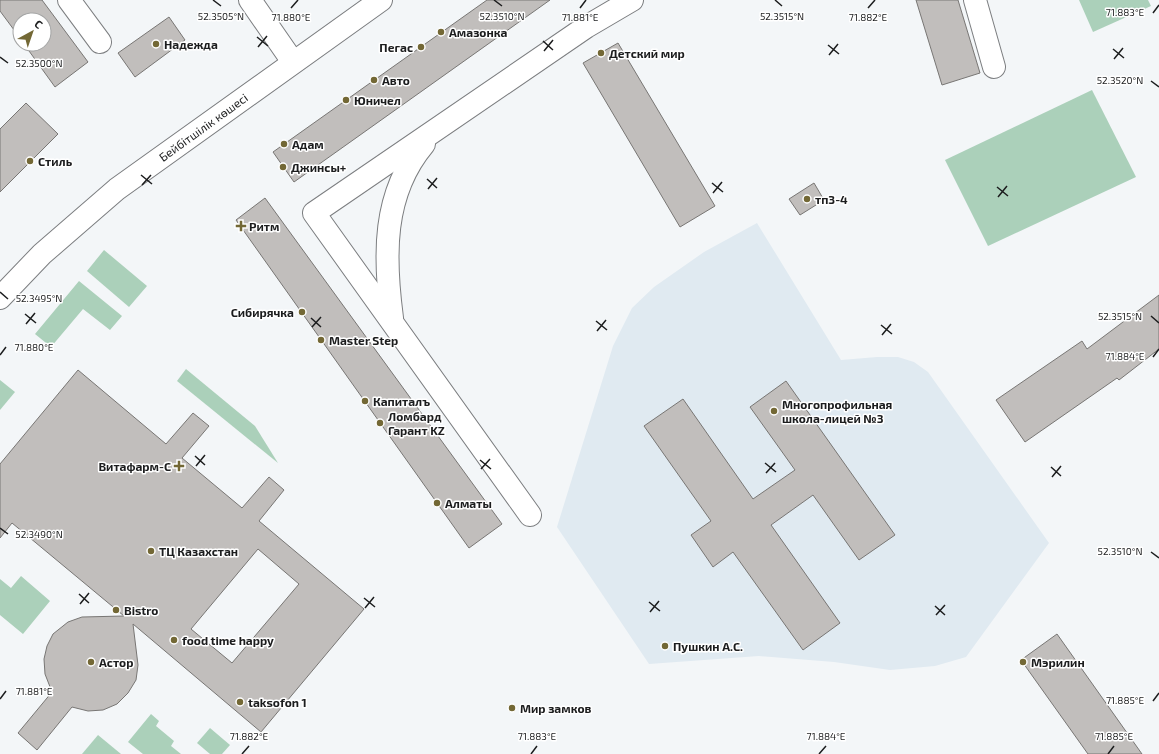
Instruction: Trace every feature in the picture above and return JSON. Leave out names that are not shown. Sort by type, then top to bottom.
[{"type":"street","points":[[69,0],[100,42]]},
{"type":"street","points":[[250,0],[293,62]]},
{"type":"street","name":"Бейбітшілік көшесі","points":[[0,298],[42,254],[117,189],[381,0]]},
{"type":"street","points":[[530,515],[314,213],[586,27],[632,0]]},
{"type":"street","points":[[975,0],[994,67]]},
{"type":"street","points":[[392,320],[388,285],[387,246],[389,220],[395,197],[405,171],[418,152],[438,128]]},
{"type":"shaded area","name":"Многопрофильная школа-лицей №3","points":[[757,223],[841,360],[898,357],[914,362],[928,372],[1049,543],[966,657],[935,666],[890,670],[834,662],[759,656],[649,664],[557,527],[613,346],[632,308],[654,287],[704,252]]},
{"type":"green space","points":[[1079,0],[1148,0],[1151,6],[1093,32]]},
{"type":"green space","points":[[1092,90],[1136,177],[988,246],[945,160]]},
{"type":"green space","points":[[104,250],[147,286],[129,307],[87,271]]},
{"type":"green space","points":[[79,281],[122,316],[110,330],[83,309],[51,347],[35,334]]},
{"type":"green space","points":[[186,369],[255,426],[278,463],[177,381]]},
{"type":"green space","points":[[0,380],[15,392],[0,410]]},
{"type":"green space","points":[[21,576],[50,601],[23,634],[0,615],[0,579],[11,588]]},
{"type":"green space","points":[[151,714],[159,721],[156,726],[174,741],[171,746],[181,754],[143,754],[128,742]]},
{"type":"green space","points":[[210,728],[230,745],[222,754],[210,754],[197,743]]},
{"type":"green space","points":[[98,735],[121,754],[82,754]]},
{"type":"building","points":[[0,0],[42,0],[51,12],[12,12],[12,27],[0,11]]},
{"type":"building","points":[[487,0],[550,0],[294,182],[273,152]]},
{"type":"building","points":[[916,0],[958,0],[980,73],[942,85]]},
{"type":"building","points":[[52,13],[88,62],[55,87],[30,52],[52,52]]},
{"type":"building","name":"Надежда","points":[[169,17],[185,40],[135,77],[118,53]]},
{"type":"building","points":[[618,43],[715,206],[680,227],[583,63]]},
{"type":"building","points":[[26,103],[58,134],[0,192],[0,129]]},
{"type":"building","name":"тп3-4","points":[[814,183],[824,200],[800,215],[789,199]]},
{"type":"building","points":[[265,198],[502,524],[469,548],[236,220]]},
{"type":"building","points":[[1159,295],[1159,349],[1119,380],[1117,378],[1025,442],[996,400],[1082,341],[1087,349]]},
{"type":"building","name":"ТЦ Казахстан","points":[[78,370],[166,444],[193,413],[209,426],[182,458],[242,508],[269,477],[284,490],[259,521],[364,609],[261,732],[133,624],[138,665],[136,680],[128,693],[117,704],[103,710],[88,711],[72,707],[37,750],[18,733],[52,692],[45,674],[44,659],[47,646],[53,634],[68,622],[82,617],[124,616],[12,523],[0,538],[0,464]],"holes":[[[258,549],[299,584],[232,663],[191,629]]]},
{"type":"building","points":[[786,381],[895,535],[859,560],[813,495],[771,525],[840,623],[803,650],[733,552],[713,567],[691,535],[711,521],[644,426],[683,399],[753,499],[795,470],[750,407]]},
{"type":"building","points":[[1057,634],[1142,754],[1088,754],[1021,660]]},
{"type":"place","name":"Амазонка","points":[[441,32]]},
{"type":"place","name":"Надежда","points":[[156,44]]},
{"type":"place","name":"Пегас","points":[[421,47]]},
{"type":"place","name":"Детский мир","points":[[601,53]]},
{"type":"place","name":"Авто","points":[[374,80]]},
{"type":"place","name":"Юничел","points":[[346,100]]},
{"type":"place","name":"Адам","points":[[284,144]]},
{"type":"place","name":"Стиль","points":[[30,161]]},
{"type":"place","name":"Джинсы+","points":[[283,167]]},
{"type":"place","name":"тп3-4","points":[[807,199]]},
{"type":"place","name":"Ритм","points":[[241,226]]},
{"type":"place","name":"Сибирячка","points":[[302,312]]},
{"type":"place","name":"Master Step","points":[[321,340]]},
{"type":"place","name":"Капиталъ","points":[[365,401]]},
{"type":"place","name":"Многопрофильная школа-лицей №3","points":[[774,411]]},
{"type":"place","name":"Ломбард Гарант KZ","points":[[380,423]]},
{"type":"place","name":"Витафарм-С","points":[[179,466]]},
{"type":"place","name":"Алматы","points":[[437,503]]},
{"type":"place","name":"ТЦ Казахстан","points":[[151,551]]},
{"type":"place","name":"Bistro","points":[[116,610]]},
{"type":"place","name":"food time happy","points":[[174,640]]},
{"type":"place","name":"Пушкин А.С.","points":[[665,646]]},
{"type":"place","name":"Астор","points":[[91,662]]},
{"type":"place","name":"Мэрилин","points":[[1023,662]]},
{"type":"place","name":"taksofon 1","points":[[240,702]]},
{"type":"place","name":"Мир замков","points":[[512,708]]}]
